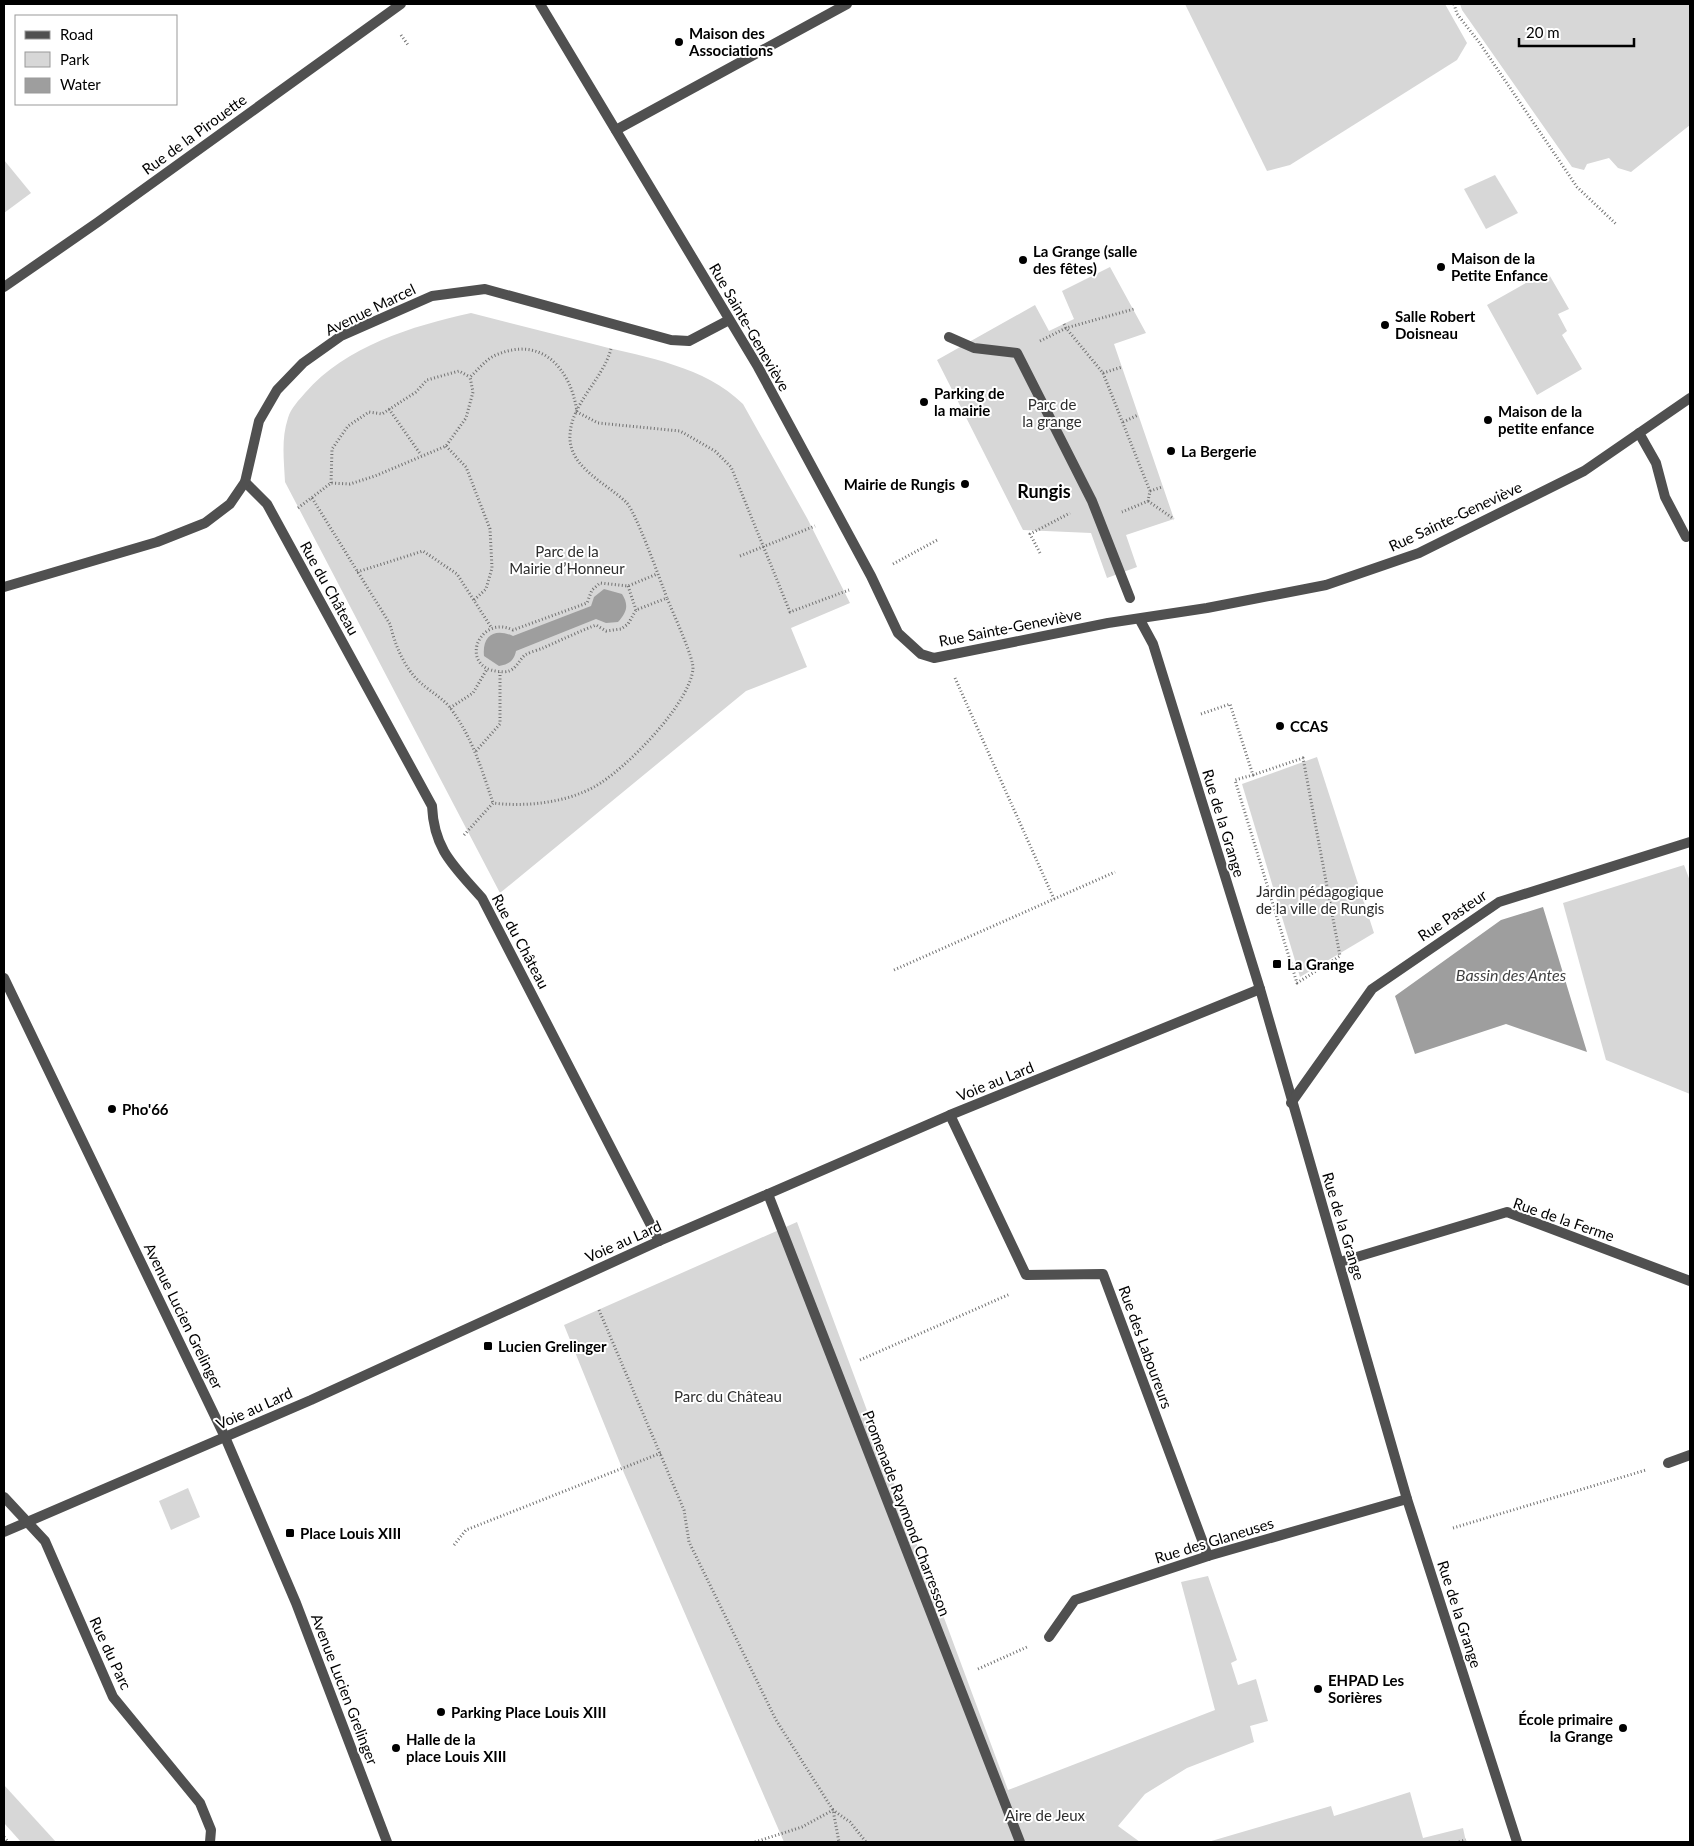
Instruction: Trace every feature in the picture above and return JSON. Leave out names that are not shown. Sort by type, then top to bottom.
[{"type":"street","name":"Rue de la Pirouette","points":[[4,287],[98,222],[401,4]]},
{"type":"street","name":"Rue Sainte-Geneviève","points":[[540,4],[758,366],[871,576],[898,633],[921,654],[934,658],[1108,623],[1140,620],[1326,585],[1419,552],[1584,471],[1690,398]]},
{"type":"street","points":[[616,130],[847,4]]},
{"type":"street","name":"Avenue Marcel","points":[[4,588],[157,542],[205,523],[230,504],[245,482],[259,421],[277,390],[303,363],[342,336],[432,296],[485,290],[671,340],[689,341],[729,320]]},
{"type":"street","points":[[949,337],[974,348],[1017,353],[1092,501],[1130,598]]},
{"type":"street","points":[[1639,433],[1656,462],[1664,497],[1686,537]]},
{"type":"street","name":"Rue du Château","points":[[245,482],[267,504],[432,806],[433,827],[443,854],[482,898],[659,1241]]},
{"type":"street","name":"Rue de la Grange","points":[[1140,620],[1153,644],[1260,989],[1291,1103],[1340,1262],[1407,1499],[1517,1842]]},
{"type":"street","name":"Rue Pasteur","points":[[1291,1103],[1372,988],[1498,902],[1690,842]]},
{"type":"street","name":"Avenue Lucien Grelinger","points":[[4,978],[225,1438],[296,1603],[387,1842]]},
{"type":"street","name":"Voie au Lard","points":[[4,1532],[225,1438],[659,1241],[950,1115],[1260,989]]},
{"type":"street","points":[[950,1115],[1026,1275]]},
{"type":"street","name":"Promenade Raymond Charresson","points":[[768,1194],[955,1679],[1020,1842]]},
{"type":"street","name":"Rue de la Ferme","points":[[1340,1262],[1507,1212],[1690,1281]]},
{"type":"street","name":"Rue des Laboureurs","points":[[1026,1275],[1103,1274],[1208,1556]]},
{"type":"street","points":[[1668,1463],[1690,1455]]},
{"type":"street","name":"Rue du Parc","points":[[4,1497],[45,1541],[113,1697],[200,1803],[211,1830],[210,1842]]},
{"type":"street","name":"Rue des Glaneuses","points":[[1048,1637],[1075,1600],[1208,1556],[1407,1499]]},
{"type":"path","points":[[1454,4],[1457,14],[1508,83],[1555,158],[1577,187],[1616,224]]},
{"type":"path","points":[[405,40],[408,44]]},
{"type":"path","points":[[1017,353],[1065,326],[1134,309]]},
{"type":"path","points":[[1065,326],[1103,373],[1150,491],[1148,501]]},
{"type":"path","points":[[493,803],[517,806],[563,798],[594,787],[640,750],[664,724],[689,682],[693,667],[628,504],[582,467],[570,452],[570,434],[577,412],[604,368],[612,342]]},
{"type":"path","points":[[470,377],[495,355],[519,349],[532,349],[543,354],[563,371],[575,400],[577,412]]},
{"type":"path","points":[[1103,373],[1122,367]]},
{"type":"path","points":[[331,483],[332,449],[348,426],[369,412],[382,414],[416,392],[427,380],[459,371],[470,377]]},
{"type":"path","points":[[294,510],[331,483],[350,484],[405,464],[421,455],[446,446],[466,418],[473,392],[470,377]]},
{"type":"path","points":[[389,409],[421,455]]},
{"type":"path","points":[[577,412],[598,423],[680,431],[715,451],[732,467],[762,547],[790,612],[852,588]]},
{"type":"path","points":[[1123,422],[1138,415]]},
{"type":"path","points":[[446,446],[466,467],[490,529],[492,568],[486,589],[474,600]]},
{"type":"path","points":[[1150,491],[1162,487]]},
{"type":"path","points":[[312,498],[390,624],[393,637],[408,668],[420,682],[450,708],[476,751],[493,803]]},
{"type":"path","points":[[1040,553],[1030,534],[1092,501]]},
{"type":"path","points":[[1148,501],[1174,519]]},
{"type":"path","points":[[1100,522],[1148,501]]},
{"type":"path","points":[[740,556],[818,525]]},
{"type":"path","points":[[885,568],[938,539]]},
{"type":"path","points":[[357,572],[423,551],[456,574],[491,627]]},
{"type":"path","points":[[657,574],[628,586],[600,583],[592,590],[587,603],[513,630],[504,626],[491,627],[486,630],[476,649],[478,660],[487,669],[507,672],[515,668],[524,656],[596,625],[606,631],[621,629],[628,624],[636,610],[666,598]]},
{"type":"path","points":[[628,586],[636,610]]},
{"type":"path","points":[[450,708],[473,693],[487,669]]},
{"type":"path","points":[[952,671],[1054,899]]},
{"type":"path","points":[[476,751],[500,724],[500,672]]},
{"type":"path","points":[[1199,715],[1230,704],[1253,775]]},
{"type":"path","points":[[1303,758],[1340,956],[1297,983],[1234,780],[1253,775],[1303,758]]},
{"type":"path","points":[[441,847],[467,833],[493,803]]},
{"type":"path","points":[[894,970],[1115,872]]},
{"type":"path","points":[[836,1369],[1014,1292],[1026,1275]]},
{"type":"path","points":[[600,1310],[684,1510],[688,1542],[718,1597],[776,1720],[832,1810],[839,1842]]},
{"type":"path","points":[[454,1545],[466,1530],[661,1453]]},
{"type":"path","points":[[1453,1528],[1668,1463]]},
{"type":"path","points":[[955,1679],[1048,1637]]},
{"type":"path","points":[[754,1842],[802,1827],[832,1810]]},
{"type":"path","points":[[832,1810],[850,1822],[866,1842]]},
{"type":"path","points":[[4,1837],[8,1842]]},
{"type":"path","points":[[1459,1842],[1466,1840]]},
{"type":"green space","points":[[1185,4],[1445,4],[1467,43],[1457,60],[1290,165],[1267,171]]},
{"type":"green space","points":[[1460,4],[1690,4],[1690,125],[1631,172],[1618,168],[1609,158],[1587,164],[1584,170],[1572,167],[1462,10]]},
{"type":"green space","points":[[4,160],[31,193],[4,213]]},
{"type":"green space","points":[[1495,175],[1518,213],[1486,229],[1464,189]]},
{"type":"green space","name":"Parc de la grange","points":[[1110,267],[1146,333],[1114,344],[1174,519],[1126,535],[1137,567],[1107,578],[1091,533],[1023,530],[937,360],[1035,305],[1049,331],[1074,319],[1062,291]]},
{"type":"green space","points":[[1547,271],[1569,309],[1558,314],[1567,331],[1562,335],[1582,369],[1537,395],[1487,305]]},
{"type":"green space","name":"Parc de la Mairie d’Honneur","points":[[471,313],[655,359],[693,372],[728,391],[743,404],[807,518],[850,603],[791,628],[807,667],[746,691],[500,893],[285,482],[284,466],[284,434],[289,414],[300,398],[321,377],[340,362],[381,340],[426,324]]},
{"type":"green space","name":"Jardin pédagogique de la ville de Rungis","points":[[1317,757],[1374,933],[1300,977],[1242,784]]},
{"type":"green space","points":[[1684,865],[1690,881],[1690,1094],[1606,1060],[1563,903]]},
{"type":"green space","name":"Parc du Château","points":[[797,1222],[1008,1790],[1215,1710],[1181,1582],[1208,1576],[1237,1660],[1231,1663],[1238,1685],[1256,1679],[1268,1721],[1250,1726],[1254,1742],[1187,1768],[1145,1794],[1118,1826],[1140,1842],[784,1842],[624,1473],[564,1325]]},
{"type":"green space","points":[[188,1488],[200,1517],[171,1530],[159,1501]]},
{"type":"green space","points":[[4,1785],[56,1842],[21,1842],[4,1823]]},
{"type":"green space","points":[[1410,1792],[1423,1838],[1463,1828],[1466,1842],[1208,1842],[1331,1806],[1334,1816]]},
{"type":"water","points":[[604,589],[622,594],[626,602],[626,608],[618,622],[606,623],[596,619],[516,651],[512,660],[503,665],[499,666],[484,656],[485,643],[491,635],[501,633],[513,636],[591,606],[594,597]]},
{"type":"water","name":"Bassin des Antes","points":[[1543,907],[1587,1052],[1506,1024],[1415,1054],[1395,996],[1501,920]]},
{"type":"place","name":"Maison des Associations","points":[[679,42]]},
{"type":"place","name":"La Grange (salle des fêtes)","points":[[1023,260]]},
{"type":"place","name":"Maison de la Petite Enfance","points":[[1441,267]]},
{"type":"place","name":"Salle Robert Doisneau","points":[[1385,325]]},
{"type":"place","name":"Parking de la mairie","points":[[924,402]]},
{"type":"place","name":"Maison de la petite enfance","points":[[1488,420]]},
{"type":"place","name":"La Bergerie","points":[[1171,451]]},
{"type":"place","name":"Mairie de Rungis","points":[[965,484]]},
{"type":"place","name":"CCAS","points":[[1280,726]]},
{"type":"place","name":"La Grange","points":[[1277,964]]},
{"type":"place","name":"Pho'66","points":[[112,1109]]},
{"type":"place","name":"Lucien Grelinger","points":[[488,1346]]},
{"type":"place","name":"Place Louis XIII","points":[[290,1533]]},
{"type":"place","name":"EHPAD Les Sorières","points":[[1318,1689]]},
{"type":"place","name":"Parking Place Louis XIII","points":[[441,1712]]},
{"type":"place","name":"École primaire la Grange","points":[[1623,1728]]},
{"type":"place","name":"Halle de la place Louis XIII","points":[[396,1748]]},
{"type":"district","name":"Rungis","points":[[1044,491]]},
{"type":"park label","name":"Aire de Jeux","points":[[1045,1815]]}]
